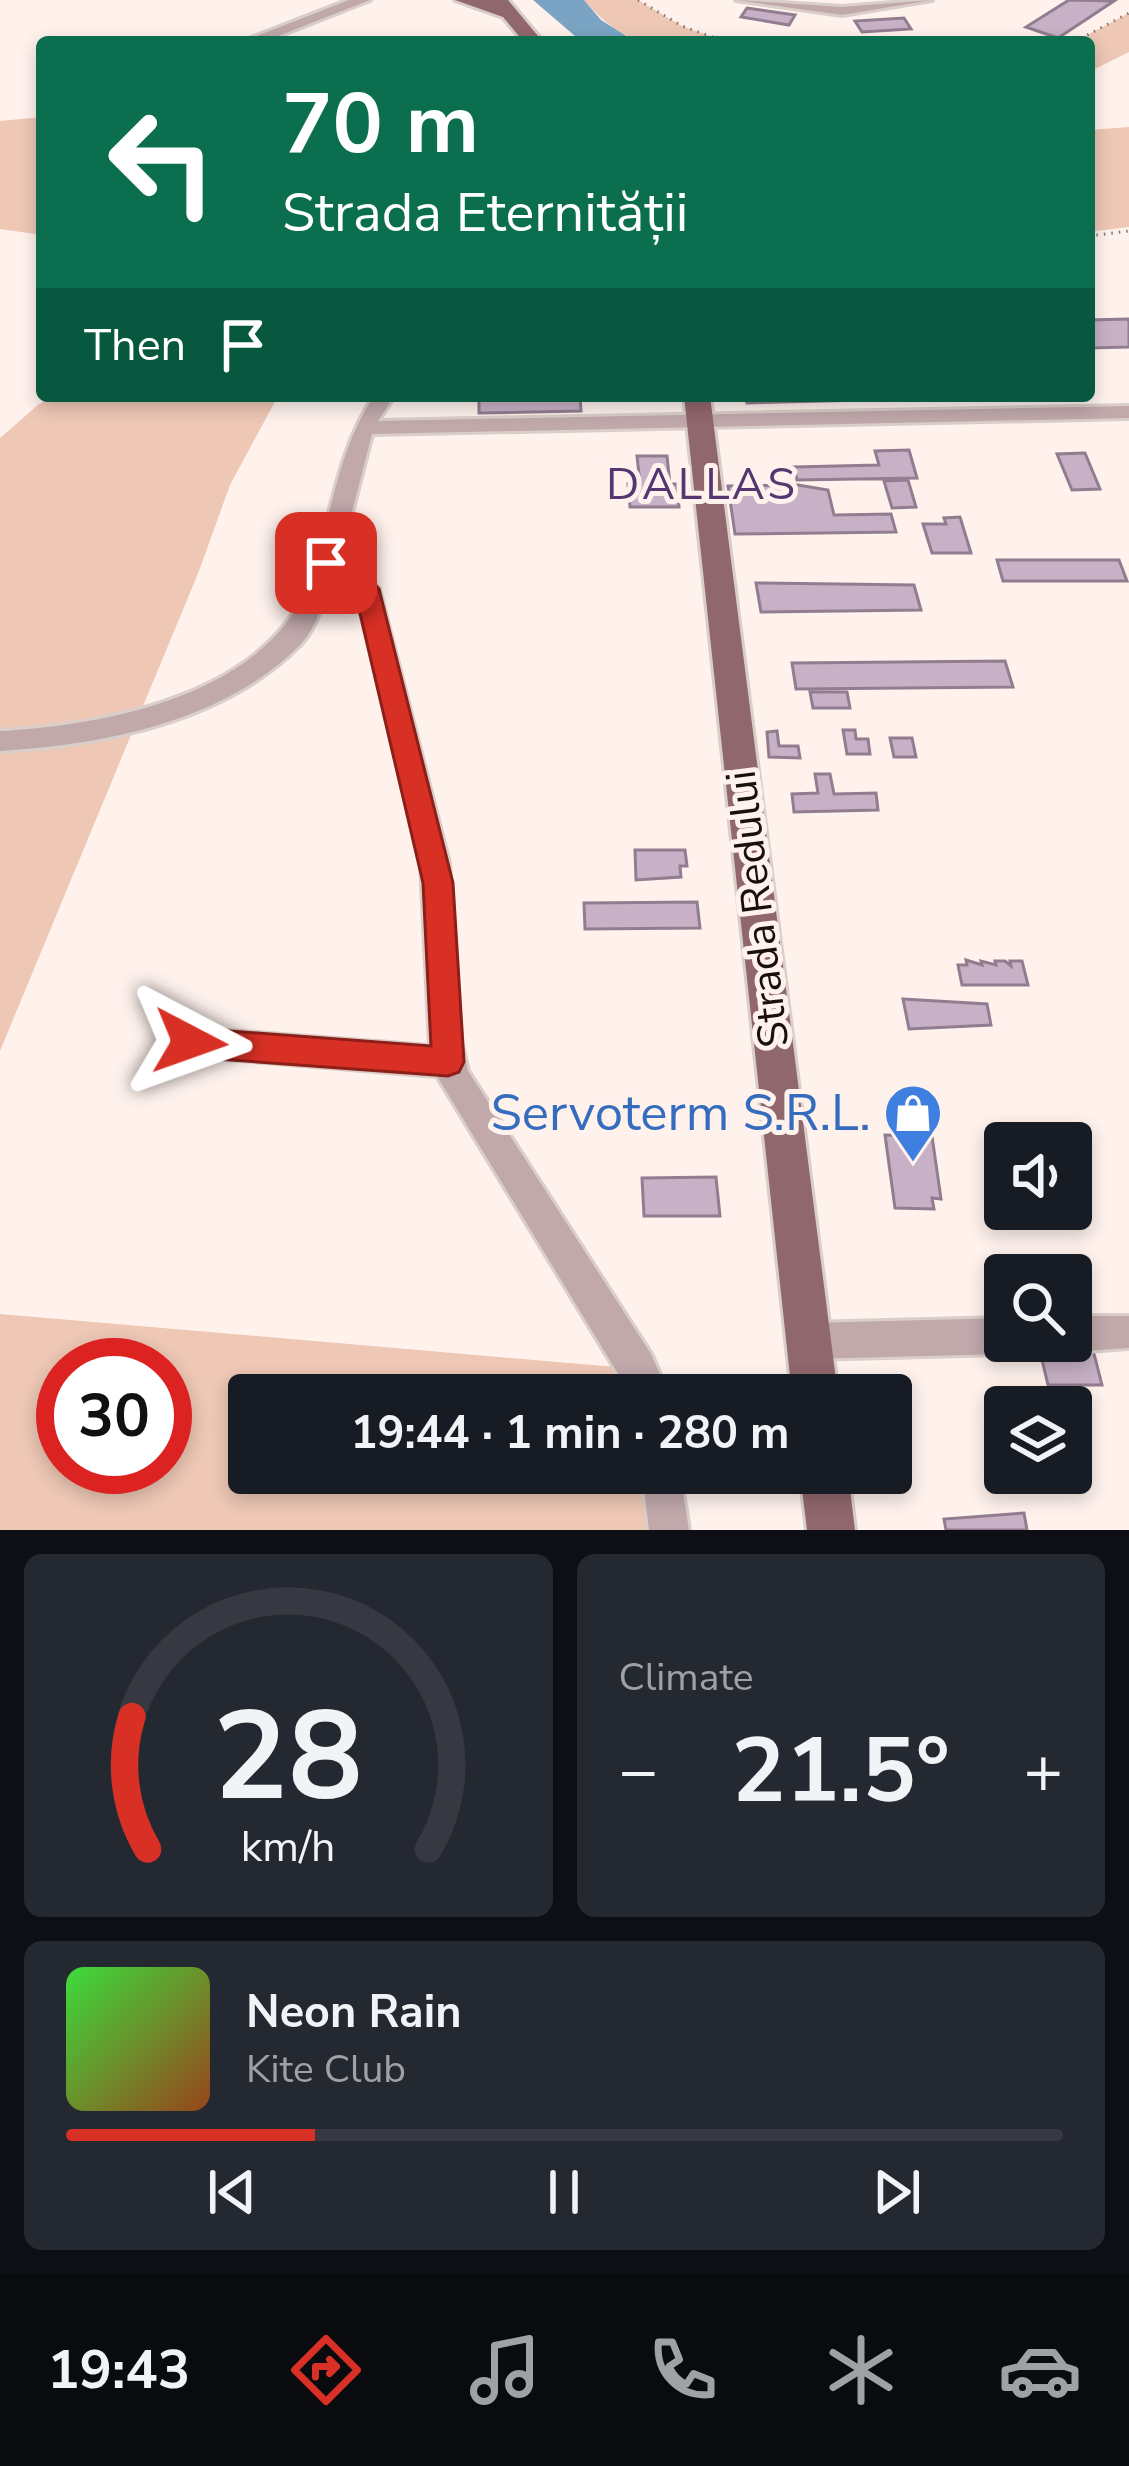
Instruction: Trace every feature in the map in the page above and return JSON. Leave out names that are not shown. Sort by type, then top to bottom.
[{"type":"main road","points":[[464,0],[504,6],[529,36]]},
{"type":"main road","name":"Strada Redului","points":[[699,409],[813,1374]]},
{"type":"main road","points":[[827,1494],[831,1530]]},
{"type":"street","points":[[265,36],[363,0]]},
{"type":"street","points":[[743,0],[831,11],[925,0]]},
{"type":"street","points":[[0,740],[76,736],[115,728],[182,702],[264,661],[301,629],[326,563],[363,428],[380,402]]},
{"type":"street","points":[[363,428],[699,409],[1129,412]]},
{"type":"street","points":[[326,563],[347,569],[367,589],[421,802],[438,883],[448,1062],[642,1374]]},
{"type":"street","points":[[190,1042],[448,1062]]},
{"type":"street","points":[[1092,1333],[1125,1332]]},
{"type":"street","points":[[809,1341],[984,1337]]},
{"type":"street","points":[[664,1494],[669,1530]]},
{"type":"path","points":[[638,0],[710,36]]},
{"type":"path","points":[[1085,36],[1129,13]]},
{"type":"path","points":[[1095,235],[1129,231]]},
{"type":"shaded area","points":[[584,0],[638,0],[710,36],[630,36],[601,18]]},
{"type":"shaded area","points":[[1129,13],[1129,52],[1095,69],[1095,36],[1085,36]]},
{"type":"shaded area","points":[[36,118],[36,234],[0,229],[0,121]]},
{"type":"shaded area","points":[[1129,127],[1129,227],[1095,231],[1095,130]]},
{"type":"shaded area","points":[[275,402],[230,485],[199,571],[0,1051],[0,438],[39,404]]},
{"type":"shaded area","points":[[0,1314],[616,1367],[618,1374],[228,1374],[228,1494],[642,1494],[650,1530],[0,1530]]},
{"type":"water","points":[[533,0],[584,0],[601,20],[626,36],[575,36]]},
{"type":"building","points":[[1069,0],[1114,1],[1061,36],[1026,27]]},
{"type":"building","points":[[747,8],[795,15],[789,25],[741,17]]},
{"type":"building","points":[[904,18],[911,29],[862,32],[855,21]]},
{"type":"building","points":[[1129,319],[1129,347],[1095,348],[1095,320]]},
{"type":"building","points":[[479,402],[580,402],[581,411],[479,413]]},
{"type":"building","points":[[909,450],[917,478],[797,480],[794,467],[879,465],[875,451]]},
{"type":"building","points":[[1085,453],[1100,489],[1072,490],[1057,454]]},
{"type":"building","points":[[637,456],[667,456],[679,507],[630,507],[628,484],[640,484]]},
{"type":"building","points":[[908,480],[916,507],[892,508],[884,481]]},
{"type":"building","points":[[798,485],[828,490],[834,515],[891,514],[896,532],[735,534],[728,486]]},
{"type":"building","points":[[960,517],[971,553],[932,553],[923,524],[946,524],[944,518]]},
{"type":"building","points":[[997,560],[1119,560],[1127,581],[1003,581]]},
{"type":"building","points":[[756,583],[914,585],[921,610],[761,612]]},
{"type":"building","points":[[1005,661],[1013,687],[796,689],[792,663]]},
{"type":"building","points":[[810,692],[847,692],[850,708],[813,708]]},
{"type":"building","points":[[843,730],[855,730],[856,739],[868,739],[870,754],[847,754]]},
{"type":"building","points":[[777,731],[779,746],[798,746],[800,758],[769,757],[767,732]]},
{"type":"building","points":[[890,738],[912,738],[916,757],[894,757]]},
{"type":"building","points":[[815,774],[830,774],[834,794],[876,793],[878,810],[794,812],[792,794],[818,793]]},
{"type":"building","points":[[635,850],[685,850],[687,866],[680,866],[681,877],[636,880]]},
{"type":"building","points":[[697,902],[700,928],[585,929],[584,903]]},
{"type":"building","points":[[966,960],[982,965],[981,961],[996,965],[995,961],[1005,961],[1011,966],[1010,961],[1022,961],[1028,985],[962,985],[958,965],[967,965]]},
{"type":"building","points":[[903,999],[987,1004],[991,1025],[909,1029]]},
{"type":"building","points":[[885,1135],[932,1136],[941,1199],[932,1198],[934,1209],[895,1208]]},
{"type":"building","points":[[716,1177],[720,1216],[644,1216],[642,1178]]},
{"type":"building","points":[[1092,1346],[1102,1385],[1048,1385],[1043,1362],[1092,1362]]},
{"type":"building","points":[[1024,1513],[1027,1530],[946,1530],[944,1519]]},
{"type":"place","name":"Servoterm S.R.L.","points":[[913,1164]]},
{"type":"district","name":"DALLAS","points":[[702,484]]},
{"type":"route","points":[[190,1042],[448,1062],[438,883],[421,802],[367,589],[347,569],[326,563]]}]
